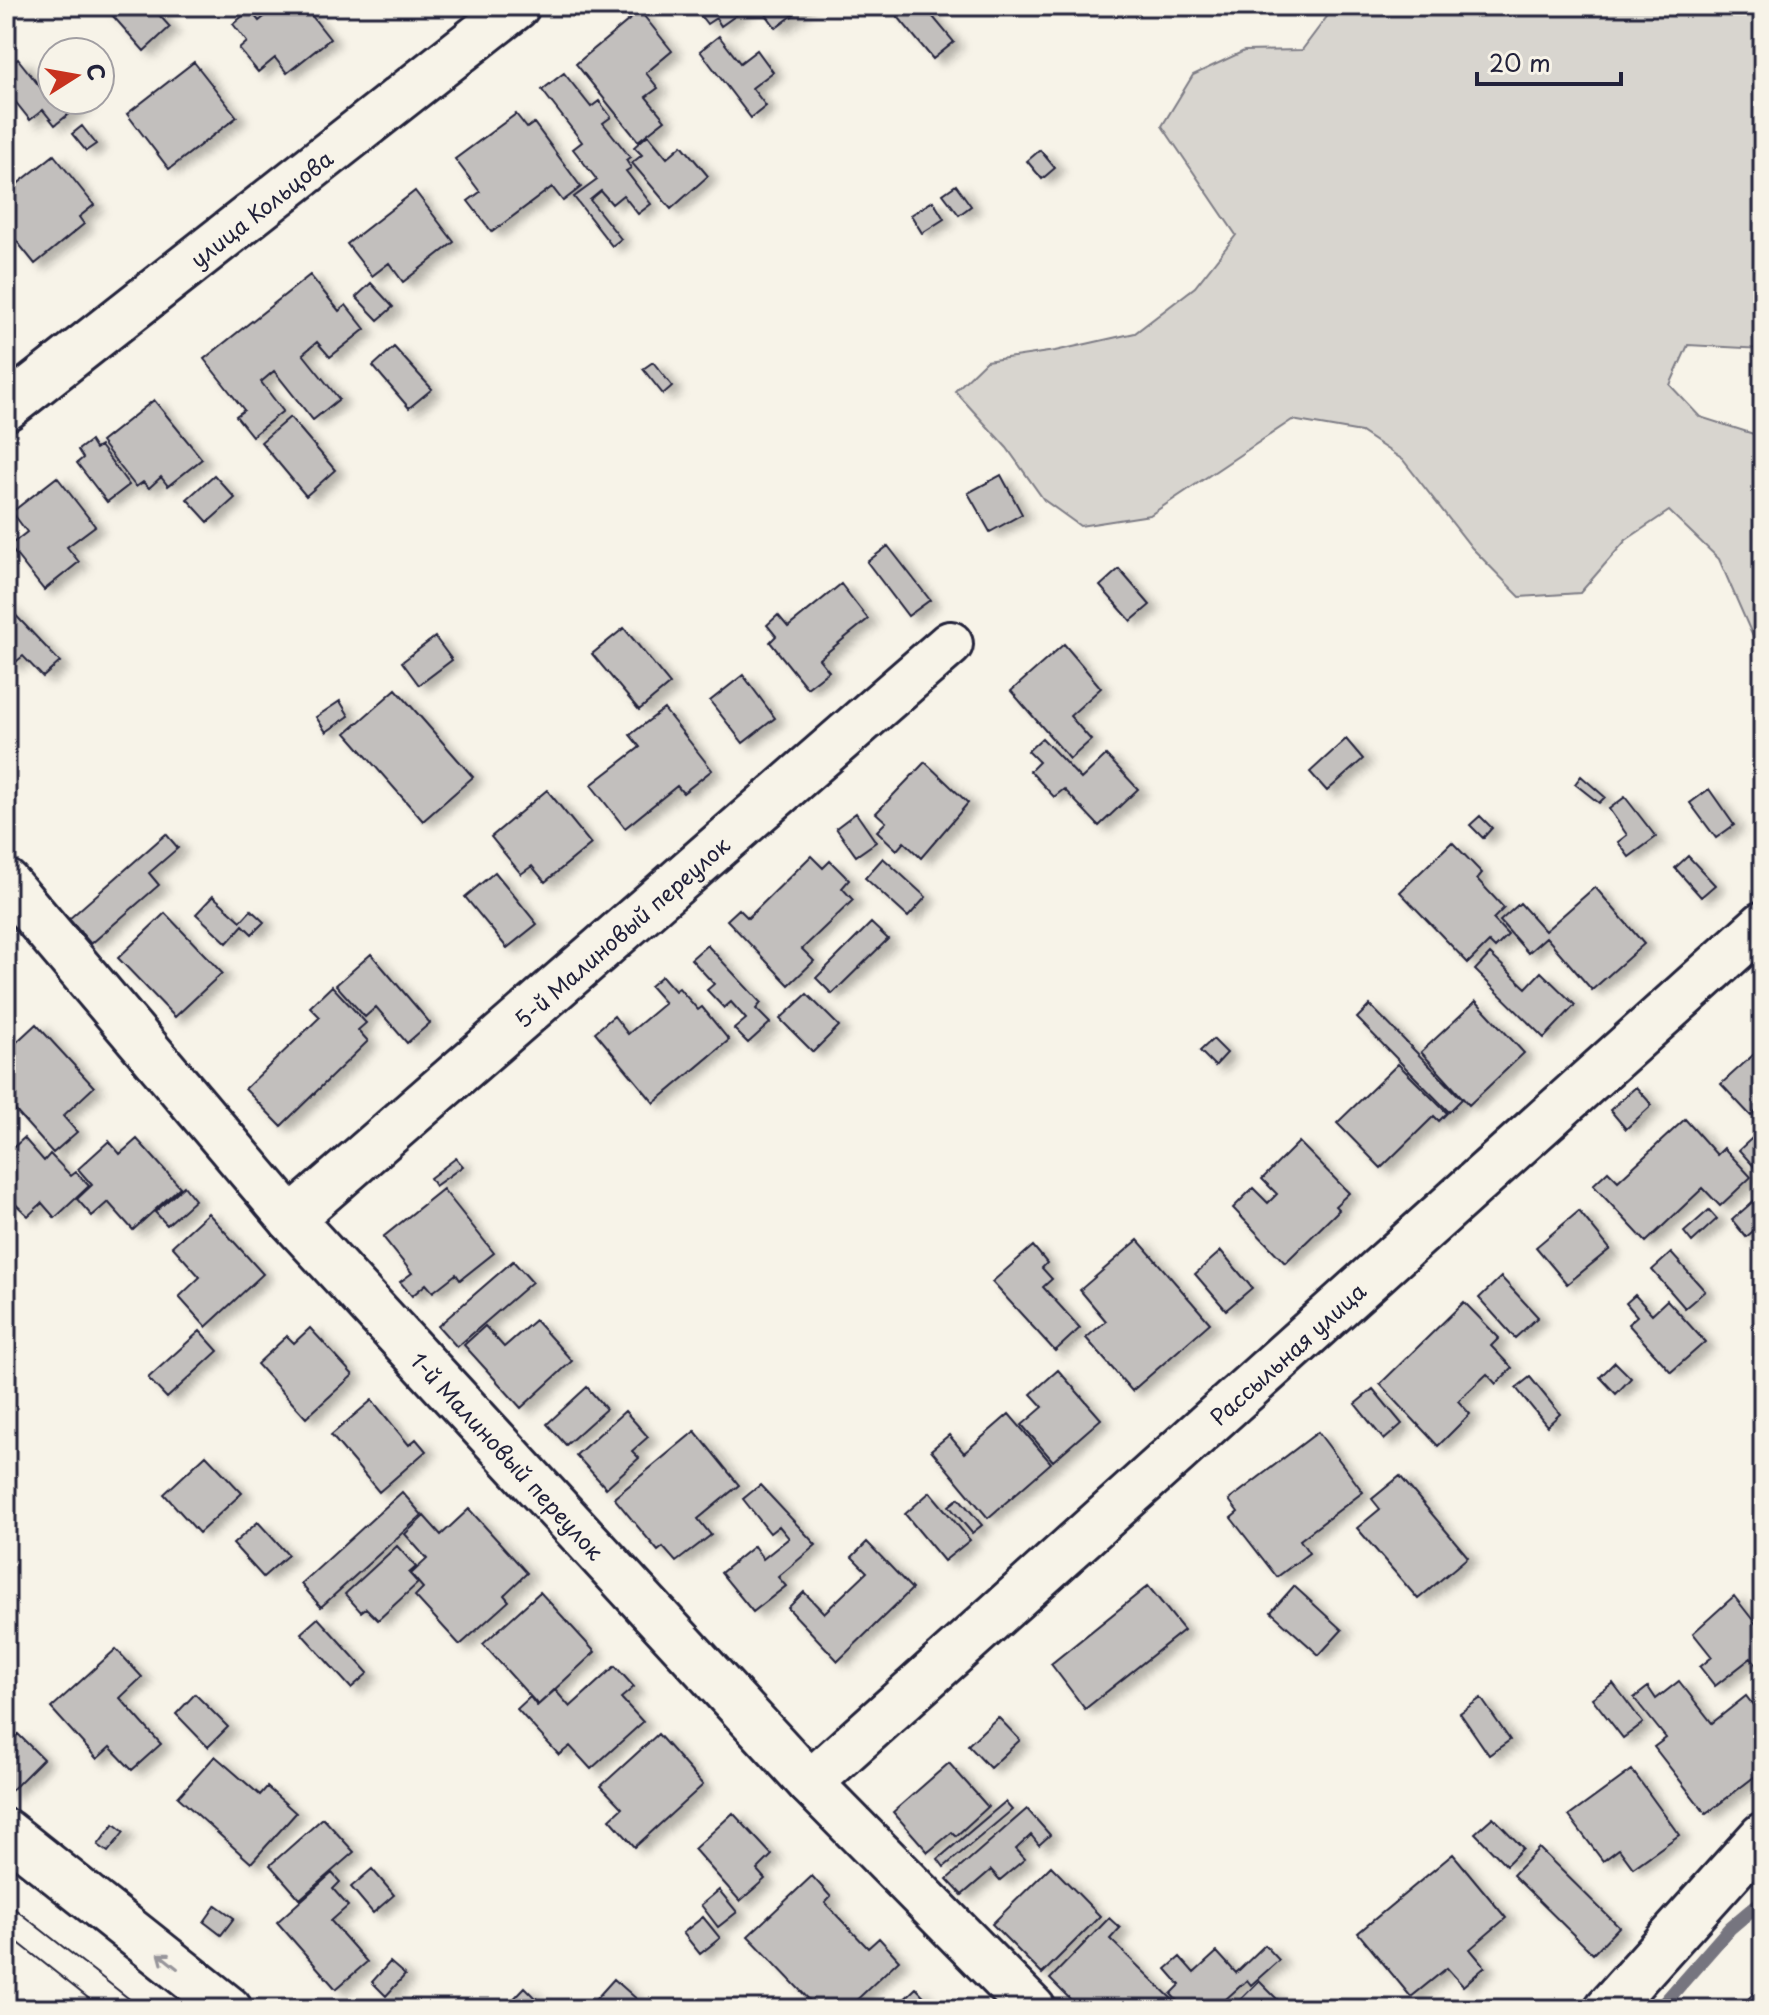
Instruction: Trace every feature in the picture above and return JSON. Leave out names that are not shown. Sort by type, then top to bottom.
[{"type":"street","name":"улица Кольцова","points":[[6,408],[517,6]]},
{"type":"street","name":"5-й Малиновый переулок","points":[[291,1219],[950,644]]},
{"type":"street","name":"1-й Малиновый переулок","points":[[6,882],[291,1219],[810,1783],[1033,2009]]},
{"type":"street","name":"Рассыльная улица","points":[[810,1783],[1763,924]]},
{"type":"street","points":[[6,1832],[229,2009]]},
{"type":"street","points":[[1607,2009],[1763,1835]]},
{"type":"shaded area","points":[[1335,6],[1763,6],[1763,349],[1688,345],[1670,385],[1700,417],[1763,437],[1763,645],[1757,646],[1719,559],[1669,511],[1626,540],[1580,593],[1520,597],[1472,548],[1403,460],[1361,432],[1292,420],[1150,515],[1080,526],[1044,500],[1007,448],[955,391],[986,361],[1055,351],[1135,333],[1195,287],[1236,235],[1162,126],[1193,75],[1244,51],[1302,50]]},
{"type":"building","points":[[104,6],[151,6],[170,27],[144,51]]},
{"type":"building","points":[[278,6],[304,6],[330,39],[287,73],[275,58],[258,72],[239,49],[247,42],[233,24],[250,10],[259,21]]},
{"type":"building","points":[[693,6],[749,6],[721,26],[716,18],[707,24]]},
{"type":"building","points":[[760,6],[805,6],[776,28]]},
{"type":"building","points":[[889,6],[924,6],[954,42],[933,59]]},
{"type":"building","points":[[640,11],[672,51],[646,73],[658,88],[646,97],[665,120],[638,141],[576,64]]},
{"type":"building","points":[[719,36],[740,63],[757,50],[773,72],[752,88],[766,106],[751,118],[700,51]]},
{"type":"building","points":[[18,59],[36,82],[36,115],[30,120],[6,90],[6,69]]},
{"type":"building","points":[[194,62],[237,117],[169,169],[127,114]]},
{"type":"building","points":[[564,73],[591,107],[599,101],[611,117],[603,123],[630,157],[626,160],[631,168],[626,171],[651,204],[638,214],[623,195],[612,204],[601,191],[590,200],[621,239],[612,246],[574,197],[597,180],[573,149],[582,142],[542,90]]},
{"type":"building","points":[[516,114],[527,128],[534,123],[581,187],[563,201],[552,187],[492,232],[468,201],[480,192],[455,159]]},
{"type":"building","points":[[48,116],[66,116],[55,125]]},
{"type":"building","points":[[82,126],[96,144],[86,151],[72,134]]},
{"type":"building","points":[[648,135],[667,158],[682,145],[708,176],[671,209],[632,163],[642,155],[634,147]]},
{"type":"building","points":[[1040,150],[1055,168],[1042,179],[1027,161]]},
{"type":"building","points":[[54,155],[94,205],[79,217],[84,224],[35,264],[6,228],[6,193]]},
{"type":"building","points":[[956,185],[971,206],[959,215],[943,194]]},
{"type":"building","points":[[415,191],[454,242],[403,282],[389,263],[372,276],[347,244]]},
{"type":"building","points":[[933,201],[944,219],[922,233],[911,215]]},
{"type":"building","points":[[310,275],[339,311],[346,305],[365,329],[330,357],[317,342],[303,354],[339,399],[313,420],[274,371],[261,382],[283,411],[252,436],[236,416],[244,410],[204,359]]},
{"type":"building","points":[[371,283],[393,307],[378,320],[356,297]]},
{"type":"building","points":[[394,347],[432,389],[409,408],[373,366]]},
{"type":"building","points":[[653,362],[672,386],[663,394],[643,369]]},
{"type":"building","points":[[154,400],[202,459],[168,486],[161,477],[149,488],[143,482],[136,487],[101,442]]},
{"type":"building","points":[[290,417],[335,470],[306,496],[261,442]]},
{"type":"building","points":[[90,441],[95,449],[100,446],[129,485],[107,502],[77,463],[83,458],[78,450]]},
{"type":"building","points":[[214,475],[235,498],[208,522],[187,499]]},
{"type":"building","points":[[1001,475],[1022,514],[990,532],[968,493]]},
{"type":"building","points":[[57,477],[95,526],[67,547],[79,562],[44,590],[9,546],[27,532],[12,512]]},
{"type":"building","points":[[888,546],[930,600],[908,616],[867,562]]},
{"type":"building","points":[[1119,569],[1150,605],[1131,621],[1100,586]]},
{"type":"building","points":[[841,584],[868,619],[819,659],[829,671],[807,688],[770,642],[776,636],[767,625],[778,615],[788,627]]},
{"type":"building","points":[[6,605],[60,662],[43,677],[23,656],[12,665],[6,658]]},
{"type":"building","points":[[624,628],[670,684],[639,710],[592,654]]},
{"type":"building","points":[[435,637],[452,660],[419,685],[402,662]]},
{"type":"building","points":[[1064,644],[1101,688],[1070,716],[1091,740],[1070,759],[1011,691]]},
{"type":"building","points":[[743,675],[775,718],[743,743],[710,701]]},
{"type":"building","points":[[396,689],[473,777],[423,821],[346,733]]},
{"type":"building","points":[[340,701],[349,716],[326,732],[316,717]]},
{"type":"building","points":[[664,709],[712,770],[683,793],[677,786],[625,828],[591,785],[640,747],[630,735]]},
{"type":"building","points":[[1042,738],[1081,779],[1106,755],[1138,789],[1099,826],[1064,789],[1054,797],[1030,771],[1039,762],[1028,751]]},
{"type":"building","points":[[1346,739],[1363,759],[1327,791],[1310,772]]},
{"type":"building","points":[[925,762],[968,803],[921,858],[904,842],[897,850],[877,831],[886,822],[876,813]]},
{"type":"building","points":[[1581,776],[1605,797],[1599,803],[1575,784]]},
{"type":"building","points":[[1709,789],[1734,825],[1716,838],[1690,803]]},
{"type":"building","points":[[547,790],[591,844],[545,882],[532,866],[521,874],[491,837]]},
{"type":"building","points":[[1625,797],[1656,837],[1629,857],[1618,842],[1627,835],[1609,809]]},
{"type":"building","points":[[856,813],[876,842],[856,856],[836,828]]},
{"type":"building","points":[[1480,816],[1492,828],[1483,838],[1470,825]]},
{"type":"building","points":[[166,834],[178,848],[149,873],[159,885],[91,944],[69,919]]},
{"type":"building","points":[[1452,842],[1482,873],[1477,879],[1504,908],[1493,919],[1508,935],[1495,948],[1489,942],[1468,963],[1400,892]]},
{"type":"building","points":[[811,856],[823,868],[830,861],[849,880],[842,888],[853,900],[802,949],[814,961],[789,985],[727,920],[739,909],[748,918]]},
{"type":"building","points":[[1688,856],[1715,885],[1701,897],[1675,868]]},
{"type":"building","points":[[883,858],[926,897],[908,917],[865,878]]},
{"type":"building","points":[[495,872],[537,924],[507,948],[465,897]]},
{"type":"building","points":[[1595,887],[1644,944],[1592,990],[1546,937],[1528,953],[1500,921],[1520,903],[1545,931]]},
{"type":"building","points":[[213,896],[241,921],[251,910],[264,922],[252,934],[243,925],[227,943],[196,914]]},
{"type":"building","points":[[165,913],[222,973],[175,1017],[118,958]]},
{"type":"building","points":[[871,923],[888,939],[832,994],[816,978]]},
{"type":"building","points":[[707,945],[761,1003],[756,1009],[770,1023],[748,1043],[734,1029],[746,1019],[731,1002],[724,1008],[707,990],[714,984],[691,959]]},
{"type":"building","points":[[371,954],[430,1023],[407,1043],[376,1007],[365,1017],[336,985]]},
{"type":"building","points":[[1490,954],[1526,988],[1541,972],[1575,1005],[1544,1038],[1475,970]]},
{"type":"building","points":[[662,976],[675,991],[679,988],[698,1010],[702,1007],[729,1040],[654,1103],[595,1032],[614,1016],[628,1034],[665,1003],[650,986]]},
{"type":"building","points":[[332,986],[366,1023],[358,1030],[368,1041],[281,1126],[245,1089],[320,1017],[310,1007]]},
{"type":"building","points":[[807,994],[839,1026],[813,1052],[780,1019]]},
{"type":"building","points":[[1476,1001],[1524,1053],[1469,1105],[1421,1052]]},
{"type":"building","points":[[1370,1005],[1462,1099],[1449,1112],[1357,1018]]},
{"type":"building","points":[[36,1024],[94,1087],[63,1116],[77,1132],[53,1153],[6,1100],[6,1052]]},
{"type":"building","points":[[1213,1039],[1227,1053],[1215,1066],[1200,1051]]},
{"type":"building","points":[[1763,1046],[1763,1105],[1751,1116],[1721,1084]]},
{"type":"building","points":[[1398,1064],[1447,1113],[1439,1121],[1434,1116],[1381,1168],[1337,1123]]},
{"type":"building","points":[[1636,1087],[1652,1105],[1626,1129],[1610,1110]]},
{"type":"building","points":[[1685,1119],[1717,1155],[1724,1148],[1751,1177],[1720,1206],[1703,1188],[1646,1242],[1593,1185],[1608,1171],[1618,1181]]},
{"type":"building","points":[[1763,1128],[1763,1170],[1760,1173],[1739,1150]]},
{"type":"building","points":[[24,1138],[44,1161],[50,1154],[71,1176],[76,1172],[89,1186],[55,1218],[42,1203],[28,1216],[6,1195],[6,1154]]},
{"type":"building","points":[[137,1139],[180,1187],[133,1230],[108,1202],[92,1216],[77,1199],[92,1185],[78,1169],[109,1141],[120,1154]]},
{"type":"building","points":[[1299,1142],[1349,1193],[1335,1206],[1339,1210],[1285,1263],[1233,1208],[1253,1188],[1268,1203],[1277,1194],[1262,1179]]},
{"type":"building","points":[[456,1158],[463,1166],[435,1186],[430,1178]]},
{"type":"building","points":[[184,1186],[195,1200],[167,1225],[155,1212]]},
{"type":"building","points":[[443,1189],[494,1253],[460,1280],[456,1274],[433,1292],[426,1284],[412,1296],[400,1282],[412,1273],[383,1237]]},
{"type":"building","points":[[1757,1198],[1763,1205],[1763,1223],[1746,1237],[1732,1220]]},
{"type":"building","points":[[1709,1210],[1717,1219],[1692,1242],[1684,1232]]},
{"type":"building","points":[[1579,1211],[1610,1249],[1567,1284],[1536,1247]]},
{"type":"building","points":[[208,1213],[263,1274],[206,1327],[179,1297],[200,1277],[172,1246]]},
{"type":"building","points":[[1138,1240],[1210,1323],[1132,1391],[1086,1338],[1106,1321],[1080,1290]]},
{"type":"building","points":[[1033,1246],[1047,1263],[1042,1268],[1052,1279],[1043,1287],[1080,1328],[1055,1351],[992,1282]]},
{"type":"building","points":[[1221,1251],[1252,1288],[1226,1310],[1195,1274]]},
{"type":"building","points":[[1671,1253],[1705,1291],[1685,1308],[1652,1270]]},
{"type":"building","points":[[513,1261],[532,1282],[457,1347],[438,1326]]},
{"type":"building","points":[[1501,1277],[1538,1317],[1515,1338],[1479,1298]]},
{"type":"building","points":[[1635,1295],[1652,1314],[1667,1300],[1705,1342],[1671,1372],[1628,1324],[1637,1316],[1626,1303]]},
{"type":"building","points":[[1464,1302],[1499,1338],[1491,1346],[1512,1368],[1496,1384],[1487,1374],[1458,1401],[1470,1414],[1438,1446],[1380,1384]]},
{"type":"building","points":[[535,1320],[572,1361],[521,1408],[464,1345],[485,1326],[504,1347]]},
{"type":"building","points":[[310,1328],[353,1375],[306,1418],[257,1364],[287,1336],[294,1343]]},
{"type":"building","points":[[200,1331],[218,1351],[167,1398],[148,1378]]},
{"type":"building","points":[[1615,1362],[1631,1378],[1616,1394],[1600,1377]]},
{"type":"building","points":[[1058,1370],[1101,1419],[1053,1461],[1022,1425],[1043,1407],[1031,1394]]},
{"type":"building","points":[[1530,1377],[1560,1414],[1547,1426],[1516,1388]]},
{"type":"building","points":[[587,1387],[606,1409],[566,1445],[547,1424]]},
{"type":"building","points":[[1373,1389],[1402,1424],[1384,1440],[1355,1404]]},
{"type":"building","points":[[372,1400],[409,1445],[416,1439],[426,1451],[379,1492],[331,1435]]},
{"type":"building","points":[[625,1411],[648,1437],[632,1451],[639,1458],[606,1488],[576,1455]]},
{"type":"building","points":[[1009,1414],[1051,1463],[988,1518],[931,1450],[949,1435],[964,1453]]},
{"type":"building","points":[[695,1431],[739,1485],[698,1519],[711,1535],[676,1562],[663,1547],[658,1551],[614,1498]]},
{"type":"building","points":[[1318,1432],[1363,1492],[1300,1540],[1309,1553],[1277,1577],[1231,1518],[1238,1512],[1229,1500]]},
{"type":"building","points":[[206,1455],[242,1493],[199,1533],[164,1494]]},
{"type":"building","points":[[1400,1476],[1468,1557],[1418,1599],[1357,1528],[1380,1509],[1372,1499]]},
{"type":"building","points":[[760,1485],[816,1545],[778,1577],[786,1586],[753,1612],[721,1573],[754,1546],[763,1559],[789,1538],[779,1526],[770,1533],[743,1499]]},
{"type":"building","points":[[402,1492],[422,1515],[321,1607],[301,1584]]},
{"type":"building","points":[[930,1492],[970,1540],[944,1561],[905,1514]]},
{"type":"building","points":[[959,1498],[982,1525],[972,1533],[949,1506]]},
{"type":"building","points":[[469,1509],[527,1573],[504,1595],[509,1601],[460,1645],[415,1596],[423,1588],[411,1574],[427,1559],[405,1534],[424,1516],[441,1535]]},
{"type":"building","points":[[258,1522],[288,1555],[263,1577],[233,1544]]},
{"type":"building","points":[[867,1542],[912,1589],[838,1661],[788,1608],[804,1592],[824,1613],[867,1572],[852,1557]]},
{"type":"building","points":[[397,1546],[416,1567],[409,1573],[418,1583],[378,1620],[366,1608],[361,1612],[345,1594]]},
{"type":"building","points":[[1148,1586],[1184,1630],[1085,1709],[1051,1664]]},
{"type":"building","points":[[1294,1586],[1342,1630],[1319,1655],[1271,1612]]},
{"type":"building","points":[[540,1592],[595,1652],[538,1705],[483,1644]]},
{"type":"building","points":[[1734,1596],[1763,1633],[1763,1674],[1751,1658],[1715,1686],[1700,1667],[1712,1657],[1693,1633]]},
{"type":"building","points":[[318,1618],[368,1673],[351,1688],[301,1633]]},
{"type":"building","points":[[116,1649],[142,1677],[120,1698],[161,1744],[132,1770],[110,1747],[97,1759],[51,1708]]},
{"type":"building","points":[[615,1666],[634,1687],[621,1698],[643,1722],[591,1769],[570,1746],[559,1755],[517,1709],[530,1697],[537,1706],[555,1690],[570,1707]]},
{"type":"building","points":[[1679,1681],[1712,1723],[1746,1696],[1763,1718],[1763,1770],[1706,1814],[1654,1747],[1666,1738],[1634,1698],[1648,1687],[1656,1699]]},
{"type":"building","points":[[1613,1683],[1643,1723],[1623,1738],[1592,1698]]},
{"type":"building","points":[[195,1694],[228,1727],[208,1747],[176,1714]]},
{"type":"building","points":[[1481,1698],[1510,1740],[1489,1755],[1460,1713]]},
{"type":"building","points":[[998,1717],[1020,1740],[990,1768],[968,1745]]},
{"type":"building","points":[[18,1734],[43,1759],[7,1795],[6,1747]]},
{"type":"building","points":[[658,1734],[703,1785],[635,1847],[610,1819],[622,1808],[601,1786]]},
{"type":"building","points":[[215,1756],[260,1795],[267,1787],[296,1813],[251,1863],[178,1797]]},
{"type":"building","points":[[949,1763],[988,1807],[956,1836],[952,1832],[928,1852],[893,1812]]},
{"type":"building","points":[[1632,1770],[1679,1835],[1633,1868],[1619,1849],[1603,1861],[1569,1816]]},
{"type":"building","points":[[1005,1802],[1012,1810],[944,1867],[938,1859]]},
{"type":"building","points":[[1027,1809],[1050,1835],[1039,1845],[1031,1835],[1016,1849],[1025,1859],[1000,1880],[991,1870],[962,1895],[947,1879]]},
{"type":"building","points":[[733,1813],[772,1855],[757,1870],[765,1879],[740,1901],[694,1849]]},
{"type":"building","points":[[1493,1817],[1523,1848],[1506,1865],[1475,1833]]},
{"type":"building","points":[[323,1818],[354,1852],[300,1899],[270,1865]]},
{"type":"building","points":[[114,1824],[124,1832],[108,1852],[98,1845]]},
{"type":"building","points":[[1539,1848],[1619,1927],[1593,1954],[1513,1875]]},
{"type":"building","points":[[1453,1854],[1506,1918],[1470,1949],[1485,1967],[1463,1986],[1447,1968],[1411,1997],[1358,1933]]},
{"type":"building","points":[[1051,1866],[1100,1916],[1042,1974],[992,1924]]},
{"type":"building","points":[[372,1869],[394,1895],[373,1913],[351,1887]]},
{"type":"building","points":[[332,1873],[340,1882],[333,1889],[348,1906],[331,1921],[367,1962],[336,1989],[277,1922]]},
{"type":"building","points":[[812,1876],[831,1897],[825,1903],[868,1948],[879,1938],[899,1960],[847,2009],[818,2009],[748,1936]]},
{"type":"building","points":[[719,1890],[737,1912],[718,1927],[701,1905]]},
{"type":"building","points":[[216,1905],[234,1918],[221,1935],[204,1922]]},
{"type":"building","points":[[703,1917],[720,1938],[700,1954],[683,1933]]},
{"type":"building","points":[[1109,1918],[1120,1928],[1110,1939],[1179,2006],[1176,2009],[1080,2009],[1050,1979]]},
{"type":"building","points":[[1265,1945],[1279,1960],[1251,1985],[1247,1980],[1215,2009],[1184,2009],[1171,1994],[1180,1985],[1166,1969],[1180,1957],[1194,1973],[1217,1952],[1236,1973]]},
{"type":"building","points":[[390,1962],[405,1975],[386,1996],[372,1982]]},
{"type":"building","points":[[614,1979],[648,2009],[587,2009]]},
{"type":"building","points":[[1259,1981],[1278,2000],[1269,2009],[1231,2009]]},
{"type":"building","points":[[1763,1983],[1763,2009],[1739,2009]]},
{"type":"building","points":[[525,1987],[537,1999],[528,2009],[504,2009]]},
{"type":"building","points":[[916,1988],[936,2009],[894,2009]]},
{"type":"waterway","points":[[1659,2009],[1730,1928],[1763,1900]]},
{"type":"tram line","points":[[6,1902],[142,2009]]},
{"type":"tram line","points":[[6,1933],[102,2009]]}]
